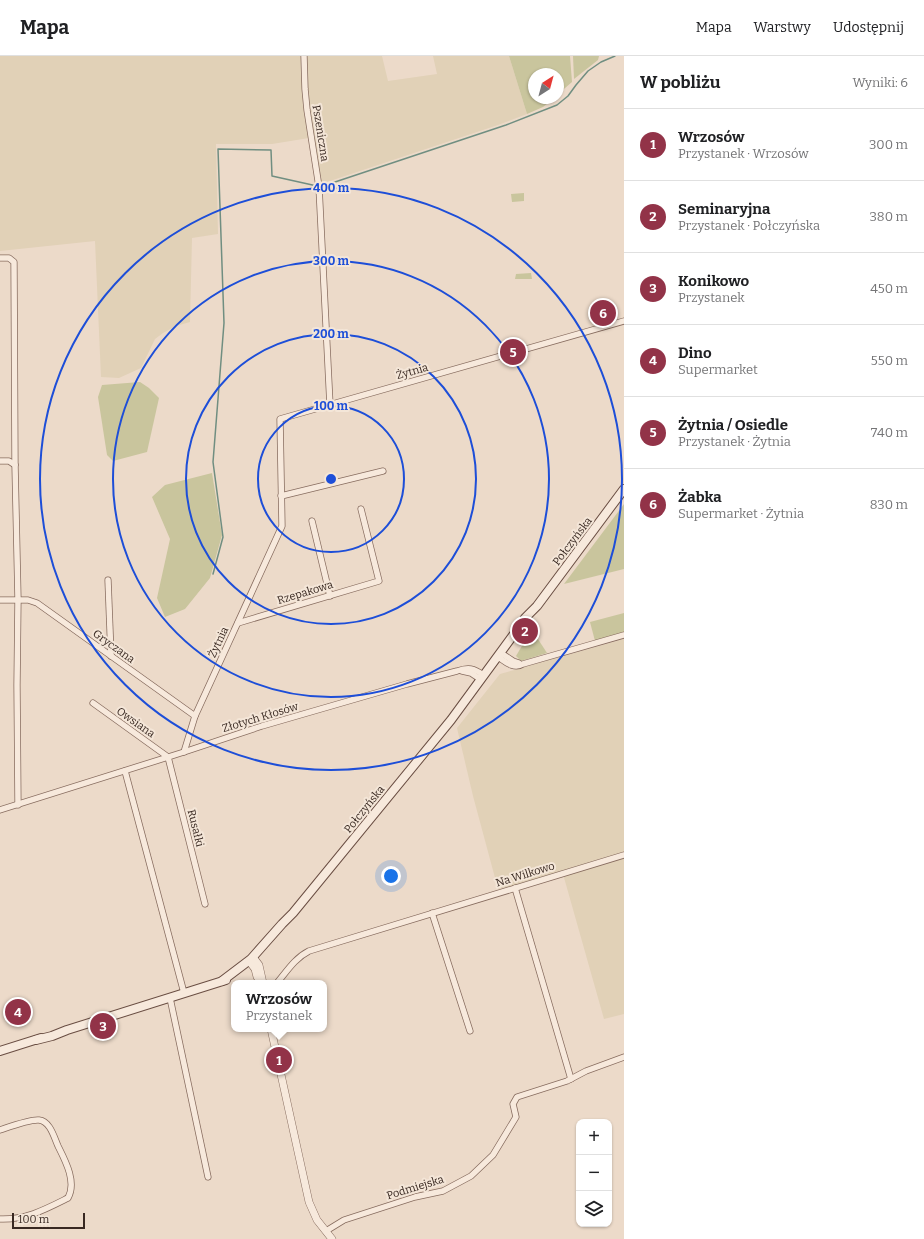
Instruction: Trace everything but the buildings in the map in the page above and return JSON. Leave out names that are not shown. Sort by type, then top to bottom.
[{"type":"main road","name":"Połczyńska","points":[[0,1051],[222,981],[253,961],[501,656],[526,618],[537,606],[624,489]]},
{"type":"street","name":"Pszeniczna","points":[[304,56],[304,88],[319,187],[330,405]]},
{"type":"street","points":[[0,258],[9,258],[14,262],[15,289],[18,805]]},
{"type":"street","name":"Żytnia","points":[[184,752],[195,716],[282,526],[280,420],[624,321]]},
{"type":"street","points":[[0,461],[9,461],[16,464]]},
{"type":"street","points":[[281,496],[383,471]]},
{"type":"street","name":"Rzepakowa","points":[[238,623],[378,581],[361,509]]},
{"type":"street","points":[[312,521],[330,596]]},
{"type":"street","points":[[108,580],[111,656]]},
{"type":"street","name":"Gryczana","points":[[0,600],[18,599],[37,603],[195,716]]},
{"type":"street","points":[[501,656],[523,664],[624,635]]},
{"type":"street","name":"Złotych Kłosów","points":[[0,810],[70,789],[269,724],[407,684],[470,668],[477,670],[482,678]]},
{"type":"street","name":"Owsiana","points":[[93,703],[168,757]]},
{"type":"street","name":"Rusałki","points":[[168,757],[205,904]]},
{"type":"street","points":[[125,771],[184,993]]},
{"type":"street","name":"Na Wilkowo","points":[[280,980],[300,956],[309,951],[624,855]]},
{"type":"street","points":[[515,888],[571,1078]]},
{"type":"street","points":[[432,913],[470,1031]]},
{"type":"street","points":[[253,961],[257,980]]},
{"type":"street","points":[[253,961],[259,966],[262,980]]},
{"type":"street","points":[[170,998],[208,1177]]},
{"type":"street","points":[[272,1032],[309,1202],[317,1220],[332,1239]]},
{"type":"street","name":"Podmiejska","points":[[326,1231],[344,1220],[416,1197],[443,1191],[471,1176],[493,1155],[516,1117],[514,1104],[517,1098],[624,1057]]},
{"type":"street","points":[[0,1130],[34,1120],[45,1122],[50,1128],[67,1166],[71,1194],[68,1198],[27,1217],[0,1219]]},
{"type":"shaded area","points":[[0,56],[302,56],[309,138],[272,144],[216,144],[218,234],[192,238],[190,322],[176,326],[155,339],[141,368],[119,378],[101,377],[95,241],[0,251]]},
{"type":"shaded area","points":[[306,56],[382,56],[388,81],[437,74],[433,56],[509,56],[527,114],[321,184],[307,91]]},
{"type":"shaded area","points":[[509,56],[570,56],[572,82],[564,89],[564,68],[528,68],[528,104],[547,104],[527,114]]},
{"type":"shaded area","points":[[573,56],[599,56],[598,60],[574,79]]},
{"type":"shaded area","points":[[524,193],[524,201],[512,202],[511,194]]},
{"type":"shaded area","points":[[531,273],[532,279],[515,279],[516,274]]},
{"type":"shaded area","points":[[140,382],[149,388],[159,398],[147,452],[113,461],[107,455],[98,397],[102,385]]},
{"type":"shaded area","points":[[212,473],[222,535],[210,578],[185,609],[165,617],[157,598],[170,539],[152,497],[165,485]]},
{"type":"shaded area","points":[[624,504],[624,569],[564,584]]},
{"type":"shaded area","points":[[624,613],[624,633],[595,641],[590,622]]},
{"type":"shaded area","points":[[536,636],[547,653],[521,661],[516,656],[526,639]]},
{"type":"shaded area","points":[[624,639],[624,1014],[604,1019],[563,874],[498,889],[473,796],[457,728],[500,674]]},
{"type":"waterway","points":[[323,186],[506,125],[557,105],[568,96],[588,71],[601,62],[615,56]]},
{"type":"waterway","points":[[213,574],[223,537],[213,462],[224,323],[218,149],[271,150],[272,176],[317,186]]},
{"type":"place","name":"Żabka","points":[[603,313]]},
{"type":"place","name":"Żytnia / Osiedle","points":[[513,352]]},
{"type":"place","name":"Seminaryjna","points":[[525,631]]},
{"type":"place","name":"Dino","points":[[18,1012]]},
{"type":"place","name":"Konikowo","points":[[103,1026]]},
{"type":"place","name":"Wrzosów","points":[[279,1060]]}]
